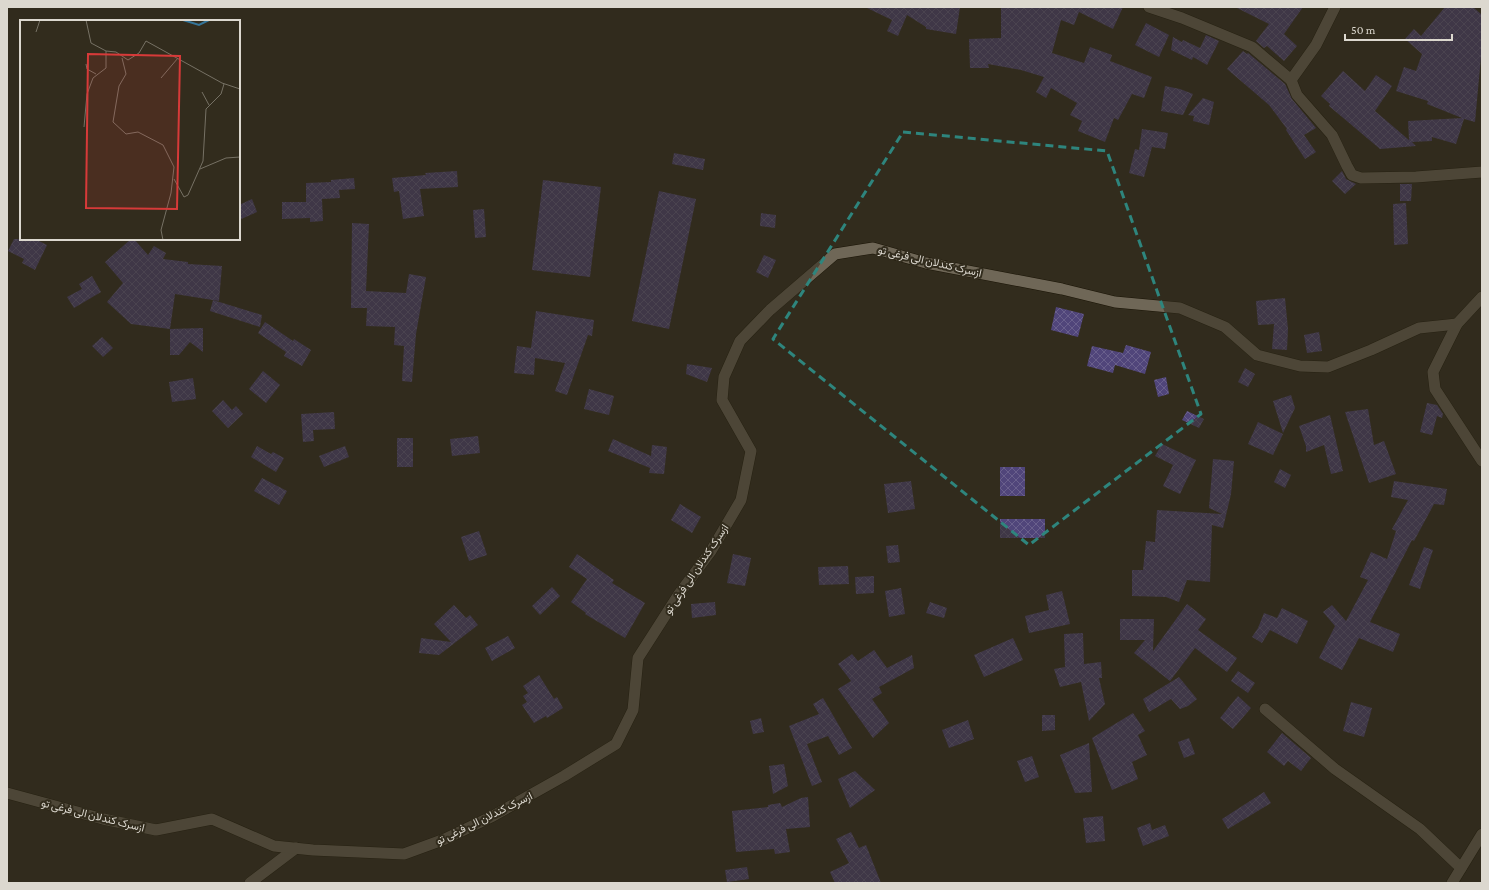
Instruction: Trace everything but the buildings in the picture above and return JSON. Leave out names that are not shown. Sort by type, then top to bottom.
[{"type":"street","points":[[1149,7],[1182,18],[1252,47],[1291,80],[1297,95],[1332,135],[1352,175],[1361,178],[1408,177],[1482,172]]},
{"type":"street","points":[[1291,80],[1316,45],[1335,7]]},
{"type":"street","name":"ازسرک کندلان الی فرغی تو","points":[[7,793],[103,819],[156,830],[212,819],[274,846],[328,851],[404,854],[445,839],[493,816],[564,776],[616,744],[634,710],[638,658],[679,594],[711,551],[741,500],[751,451],[722,400],[724,377],[727,370],[740,341],[770,310],[835,254],[874,248],[926,263],[1062,289],[1115,302],[1180,308],[1225,326],[1256,355],[1300,366],[1328,367],[1371,350],[1418,328],[1457,324]]},
{"type":"street","points":[[1482,297],[1457,324],[1434,372],[1435,389],[1482,461]]},
{"type":"street","points":[[1265,709],[1335,768],[1420,829],[1461,868]]},
{"type":"street","points":[[1452,883],[1482,834]]},
{"type":"street","points":[[250,883],[296,848]]},
{"type":"highlighted area","points":[[903,132],[1107,151],[1201,414],[1029,545],[773,339]]}]
